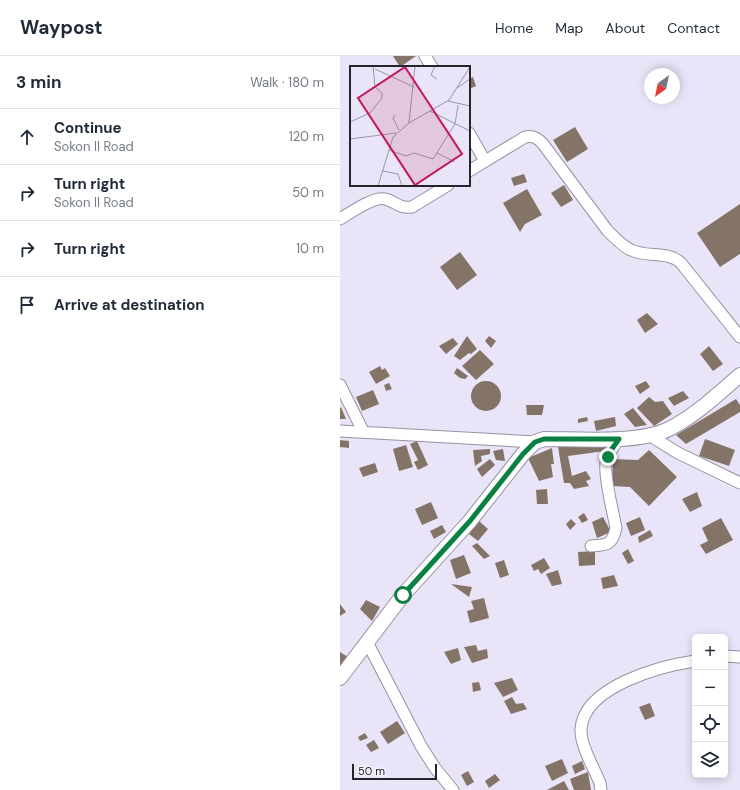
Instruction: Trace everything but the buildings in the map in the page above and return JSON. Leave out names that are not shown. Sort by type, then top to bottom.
[{"type":"street","points":[[425,56],[431,66]]},
{"type":"street","points":[[470,135],[485,161]]},
{"type":"street","points":[[470,170],[525,137],[534,137],[539,140],[544,144],[603,224],[616,239],[631,250],[639,253],[675,258],[681,263],[740,337]]},
{"type":"street","points":[[340,219],[380,198],[405,208],[412,207],[446,186]]},
{"type":"street","points":[[340,430],[535,442],[544,439],[619,439],[649,435],[668,429],[684,420],[740,375]]},
{"type":"street","points":[[340,385],[363,431]]},
{"type":"street","points":[[649,435],[678,453],[740,483]]},
{"type":"street","points":[[591,546],[607,544],[613,539],[616,528],[607,478],[606,463],[609,453],[619,439]]},
{"type":"street","points":[[340,678],[403,595],[470,521],[523,454],[535,442]]},
{"type":"street","points":[[367,642],[421,746],[435,768],[452,790]]},
{"type":"street","points":[[728,656],[740,657]]},
{"type":"street","points":[[600,790],[600,783],[582,738],[581,729],[583,719],[593,703],[599,696],[620,683],[673,664],[692,661]]},
{"type":"route","points":[[403,595],[485,504],[523,454],[535,442],[544,439],[619,439],[609,453],[608,457]]}]
